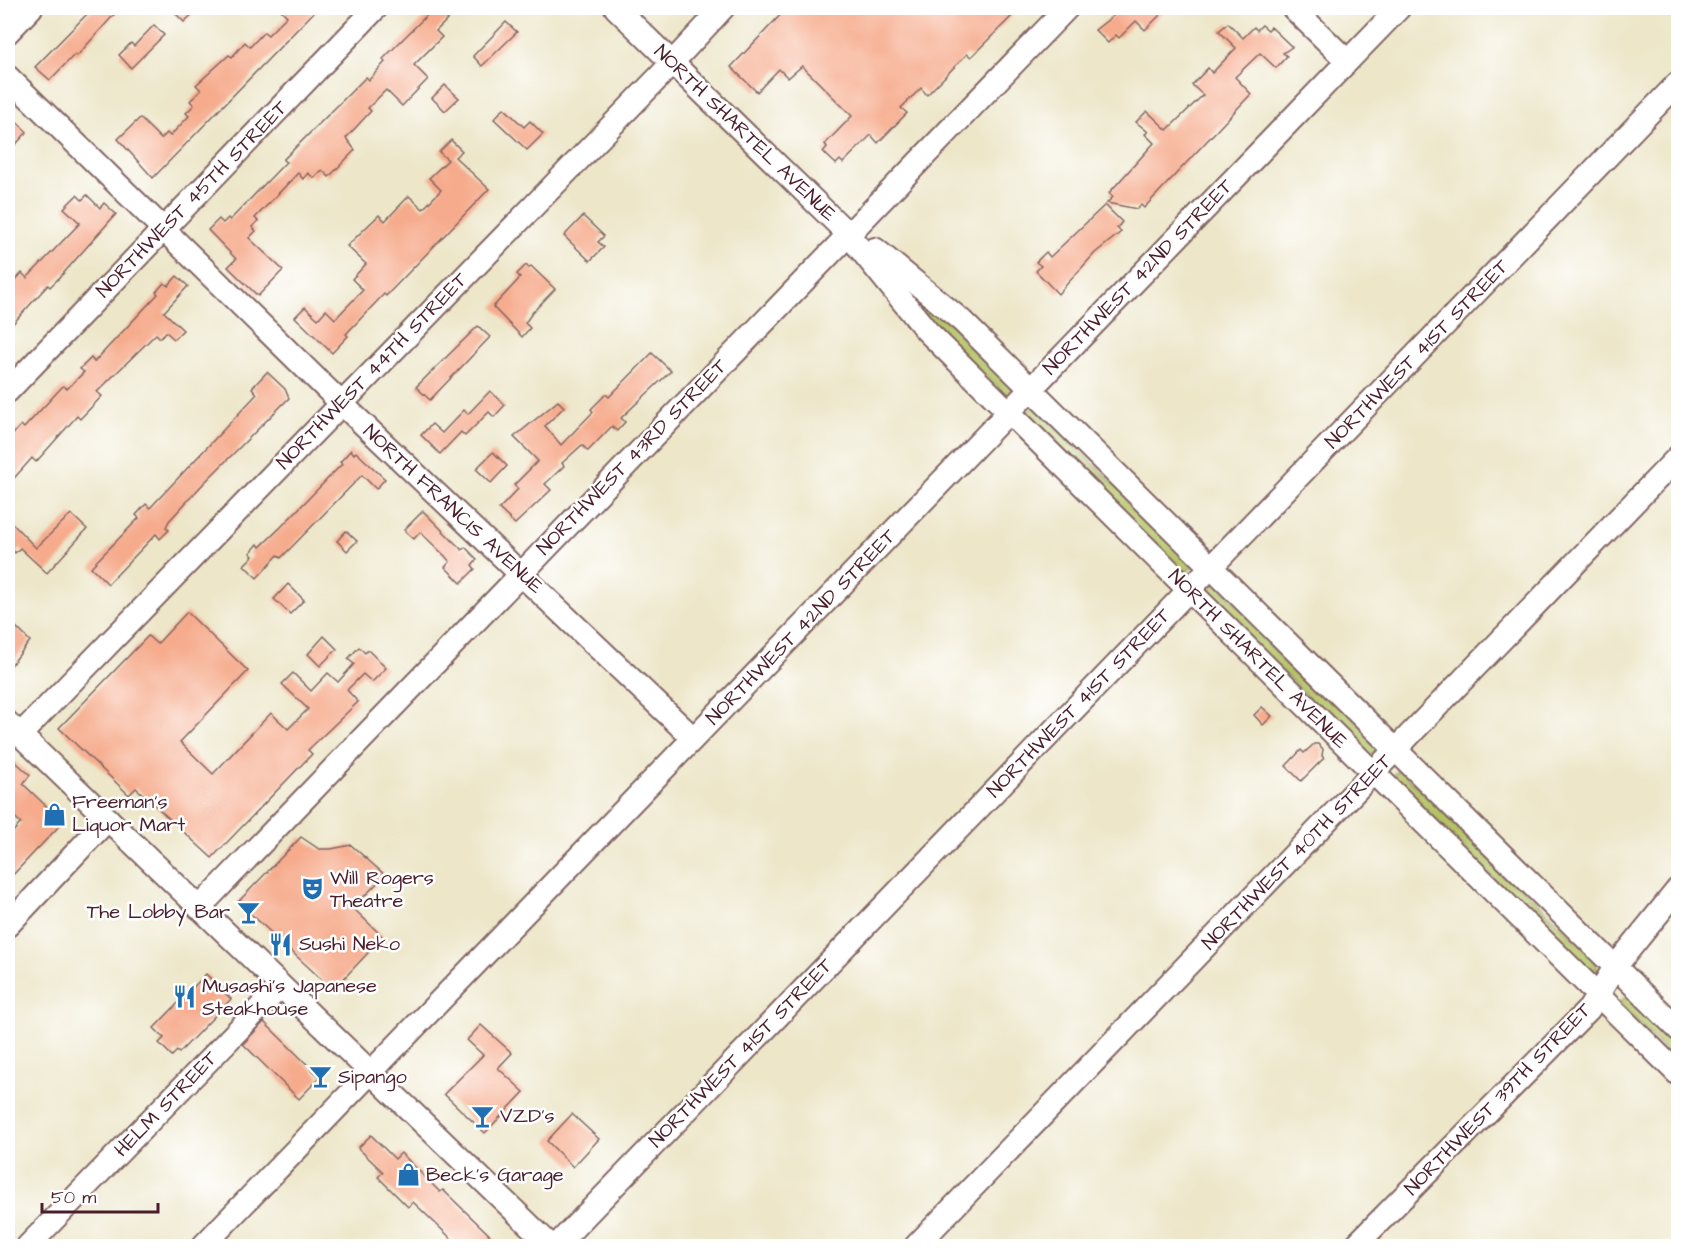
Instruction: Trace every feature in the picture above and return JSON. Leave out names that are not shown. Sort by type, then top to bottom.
[{"type":"street","points":[[8,32],[31,8]]},
{"type":"street","name":"NORTHWEST 45TH STREET","points":[[8,391],[376,8]]},
{"type":"street","name":"NORTH SHARTEL AVENUE","points":[[616,8],[848,234],[927,331],[1678,1074]]},
{"type":"street","name":"NORTHWEST 44TH STREET","points":[[14,729],[341,403],[673,63],[723,8]]},
{"type":"street","name":"NORTHWEST 43RD STREET","points":[[199,908],[1067,8]]},
{"type":"street","points":[[1293,8],[1347,62]]},
{"type":"street","name":"NORTHWEST 42ND STREET","points":[[203,1246],[1399,8]]},
{"type":"street","name":"NORTH FRANCIS AVENUE","points":[[8,77],[165,228],[341,403],[693,738]]},
{"type":"street","name":"NORTHWEST 41ST STREET","points":[[556,1246],[1678,83]]},
{"type":"street","name":"NORTH SHARTEL AVENUE","points":[[848,234],[869,243],[942,303],[1678,1029]]},
{"type":"street","name":"NORTHWEST 40TH STREET","points":[[916,1246],[1678,457]]},
{"type":"street","points":[[14,729],[279,988],[550,1246]]},
{"type":"street","points":[[8,925],[108,819]]},
{"type":"street","name":"NORTHWEST 39TH STREET","points":[[1355,1246],[1581,1017],[1615,967],[1678,889]]},
{"type":"street","name":"HELM STREET","points":[[28,1246],[279,988]]},
{"type":"green space","points":[[915,296],[940,312],[1016,386],[1005,395],[929,323]]},
{"type":"green space","points":[[1033,405],[1196,563],[1184,575],[1024,416]]},
{"type":"green space","points":[[1215,582],[1381,745],[1369,758],[1204,594]]},
{"type":"green space","points":[[1399,769],[1591,954],[1599,970],[1594,971],[1575,961],[1392,777]]},
{"type":"green space","points":[[1628,996],[1637,999],[1678,1040],[1678,1064],[1618,1003]]},
{"type":"building","points":[[93,8],[120,8],[77,56],[75,54],[50,80],[35,67]]},
{"type":"building","points":[[170,8],[199,8],[184,22]]},
{"type":"building","points":[[279,8],[318,8],[153,178],[118,139],[140,118],[161,139],[167,133],[170,136],[189,116],[186,113],[194,105],[190,101],[201,90],[196,85],[229,55],[232,57],[245,42],[250,47],[264,32],[268,35],[287,16]]},
{"type":"building","points":[[434,8],[459,8],[436,31],[442,37],[414,65],[428,79],[402,106],[386,90],[368,108],[371,111],[346,138],[355,150],[329,177],[322,170],[314,178],[308,173],[303,179],[298,173],[255,218],[258,221],[252,227],[256,231],[249,238],[283,270],[258,296],[228,267],[236,259],[208,230],[219,219],[223,223],[228,218],[230,220],[286,162],[283,160],[366,77],[369,80],[385,62],[383,59]]},
{"type":"building","points":[[787,8],[1004,8],[1012,16],[971,57],[967,54],[927,95],[921,88],[901,108],[907,113],[878,143],[871,135],[843,163],[840,160],[836,164],[823,152],[827,147],[825,144],[852,116],[802,66],[788,78],[779,69],[757,92],[731,67]]},
{"type":"building","points":[[1123,8],[1167,8],[1145,30],[1136,21],[1119,38],[1116,35],[1108,43],[1095,30]]},
{"type":"building","points":[[506,22],[517,32],[482,66],[473,56]]},
{"type":"building","points":[[1228,23],[1243,38],[1254,27],[1257,30],[1262,25],[1268,30],[1271,27],[1292,47],[1283,53],[1287,56],[1276,68],[1260,53],[1235,77],[1251,94],[1144,208],[1141,205],[1137,209],[1107,203],[1113,197],[1109,193],[1154,143],[1145,134],[1148,132],[1136,122],[1147,111],[1167,130],[1203,95],[1192,85],[1208,68],[1212,73],[1236,48],[1219,31]]},
{"type":"building","points":[[154,25],[164,35],[131,68],[119,55],[131,43],[134,46]]},
{"type":"building","points":[[445,85],[459,98],[445,111],[432,98]]},
{"type":"building","points":[[504,108],[524,127],[530,121],[543,134],[527,150],[494,119]]},
{"type":"building","points":[[14,119],[27,132],[8,153],[8,125]]},
{"type":"building","points":[[451,140],[462,151],[455,157],[489,189],[386,296],[384,294],[346,334],[348,336],[332,353],[295,317],[305,307],[318,319],[326,310],[335,319],[363,290],[352,279],[366,264],[347,246],[379,215],[385,221],[409,196],[423,209],[441,190],[429,178],[448,160],[439,152]]},
{"type":"building","points":[[77,195],[82,200],[87,195],[100,208],[104,203],[116,214],[61,276],[50,287],[48,285],[8,329],[8,288],[22,273],[27,278],[80,223],[64,208]]},
{"type":"building","points":[[1105,205],[1122,222],[1117,228],[1121,232],[1095,253],[1058,294],[1036,271],[1041,266],[1036,262],[1046,252],[1050,257]]},
{"type":"building","points":[[583,216],[604,236],[598,242],[604,247],[590,261],[564,236]]},
{"type":"building","points":[[526,265],[529,268],[531,266],[555,289],[525,323],[530,328],[522,337],[493,307],[518,280],[520,277],[517,274]]},
{"type":"building","points":[[177,276],[188,286],[164,312],[183,330],[174,339],[166,332],[160,338],[156,334],[97,392],[102,396],[80,419],[77,416],[36,462],[32,458],[8,485],[8,440],[21,425],[24,428],[63,386],[67,389],[84,372],[80,369],[91,358],[94,362],[158,294],[156,292],[164,283],[168,286]]},
{"type":"building","points":[[478,326],[490,337],[430,400],[416,387]]},
{"type":"building","points":[[652,353],[671,371],[621,418],[625,422],[617,431],[612,426],[588,451],[582,445],[562,463],[564,466],[545,484],[551,490],[515,524],[499,509],[518,489],[514,485],[538,461],[514,437],[558,401],[564,407],[545,426],[561,445],[593,412],[591,409],[606,394],[609,397]]},
{"type":"building","points":[[267,372],[285,389],[289,398],[169,521],[166,527],[169,530],[160,539],[156,534],[108,584],[91,567],[139,518],[136,515],[146,504],[150,508],[257,394],[252,388]]},
{"type":"building","points":[[490,391],[505,405],[494,417],[489,412],[465,436],[461,432],[440,454],[421,435],[432,424],[442,433],[464,410],[468,414]]},
{"type":"building","points":[[351,450],[385,479],[376,489],[362,475],[281,558],[278,555],[257,578],[244,565],[253,556],[250,553],[258,544],[260,547],[281,527],[342,464],[340,462]]},
{"type":"building","points":[[493,452],[507,466],[491,483],[476,469]]},
{"type":"building","points":[[423,511],[462,550],[465,547],[477,559],[472,565],[475,569],[461,583],[445,567],[450,562],[420,532],[414,539],[404,530]]},
{"type":"building","points":[[71,514],[87,529],[47,573],[20,548],[15,553],[8,545],[8,519],[36,548]]},
{"type":"building","points":[[346,531],[357,541],[347,551],[337,541]]},
{"type":"building","points":[[288,584],[304,600],[290,614],[274,599]]},
{"type":"building","points":[[187,612],[248,671],[180,742],[213,774],[271,713],[288,729],[308,709],[282,684],[293,673],[311,691],[328,673],[338,682],[354,664],[348,659],[359,647],[365,653],[368,650],[386,668],[372,682],[363,674],[347,690],[358,702],[308,750],[312,754],[212,858],[136,788],[129,795],[59,728],[148,636],[157,644]]},
{"type":"building","points":[[8,619],[30,641],[8,669]]},
{"type":"building","points":[[324,636],[337,649],[320,666],[308,654]]},
{"type":"building","points":[[1262,707],[1272,716],[1263,725],[1254,715]]},
{"type":"building","points":[[1314,744],[1318,744],[1323,749],[1324,758],[1301,781],[1286,766],[1301,750],[1304,753]]},
{"type":"building","points":[[8,755],[30,775],[23,784],[63,822],[8,880],[8,837],[21,823],[8,811]]},
{"type":"building","name":"Will Rogers Theatre","points":[[301,837],[319,849],[351,845],[385,875],[353,908],[383,937],[333,990],[238,902]]},
{"type":"building","points":[[206,974],[231,999],[179,1053],[177,1051],[172,1056],[159,1043],[164,1038],[154,1028]]},
{"type":"building","points":[[264,1022],[320,1077],[299,1099],[243,1044]]},
{"type":"building","points":[[481,1025],[512,1053],[498,1068],[524,1092],[485,1133],[444,1094],[483,1055],[467,1040]]},
{"type":"building","points":[[572,1114],[599,1139],[573,1167],[547,1141]]},
{"type":"building","points":[[371,1135],[395,1159],[401,1153],[440,1192],[443,1190],[501,1246],[459,1246],[413,1202],[408,1207],[378,1177],[383,1172],[358,1148]]},
{"type":"place","name":"Freeman's Liquor Mart","points":[[54,814]]},
{"type":"place","name":"Will Rogers Theatre","points":[[312,889]]},
{"type":"place","name":"The Lobby Bar","points":[[248,912]]},
{"type":"place","name":"Sushi Neko","points":[[281,944]]},
{"type":"place","name":"Musashi's Japanese Steakhouse","points":[[184,997]]},
{"type":"place","name":"Sipango","points":[[320,1077]]},
{"type":"place","name":"VZD's","points":[[482,1116]]},
{"type":"place","name":"Beck's Garage","points":[[408,1175]]}]
